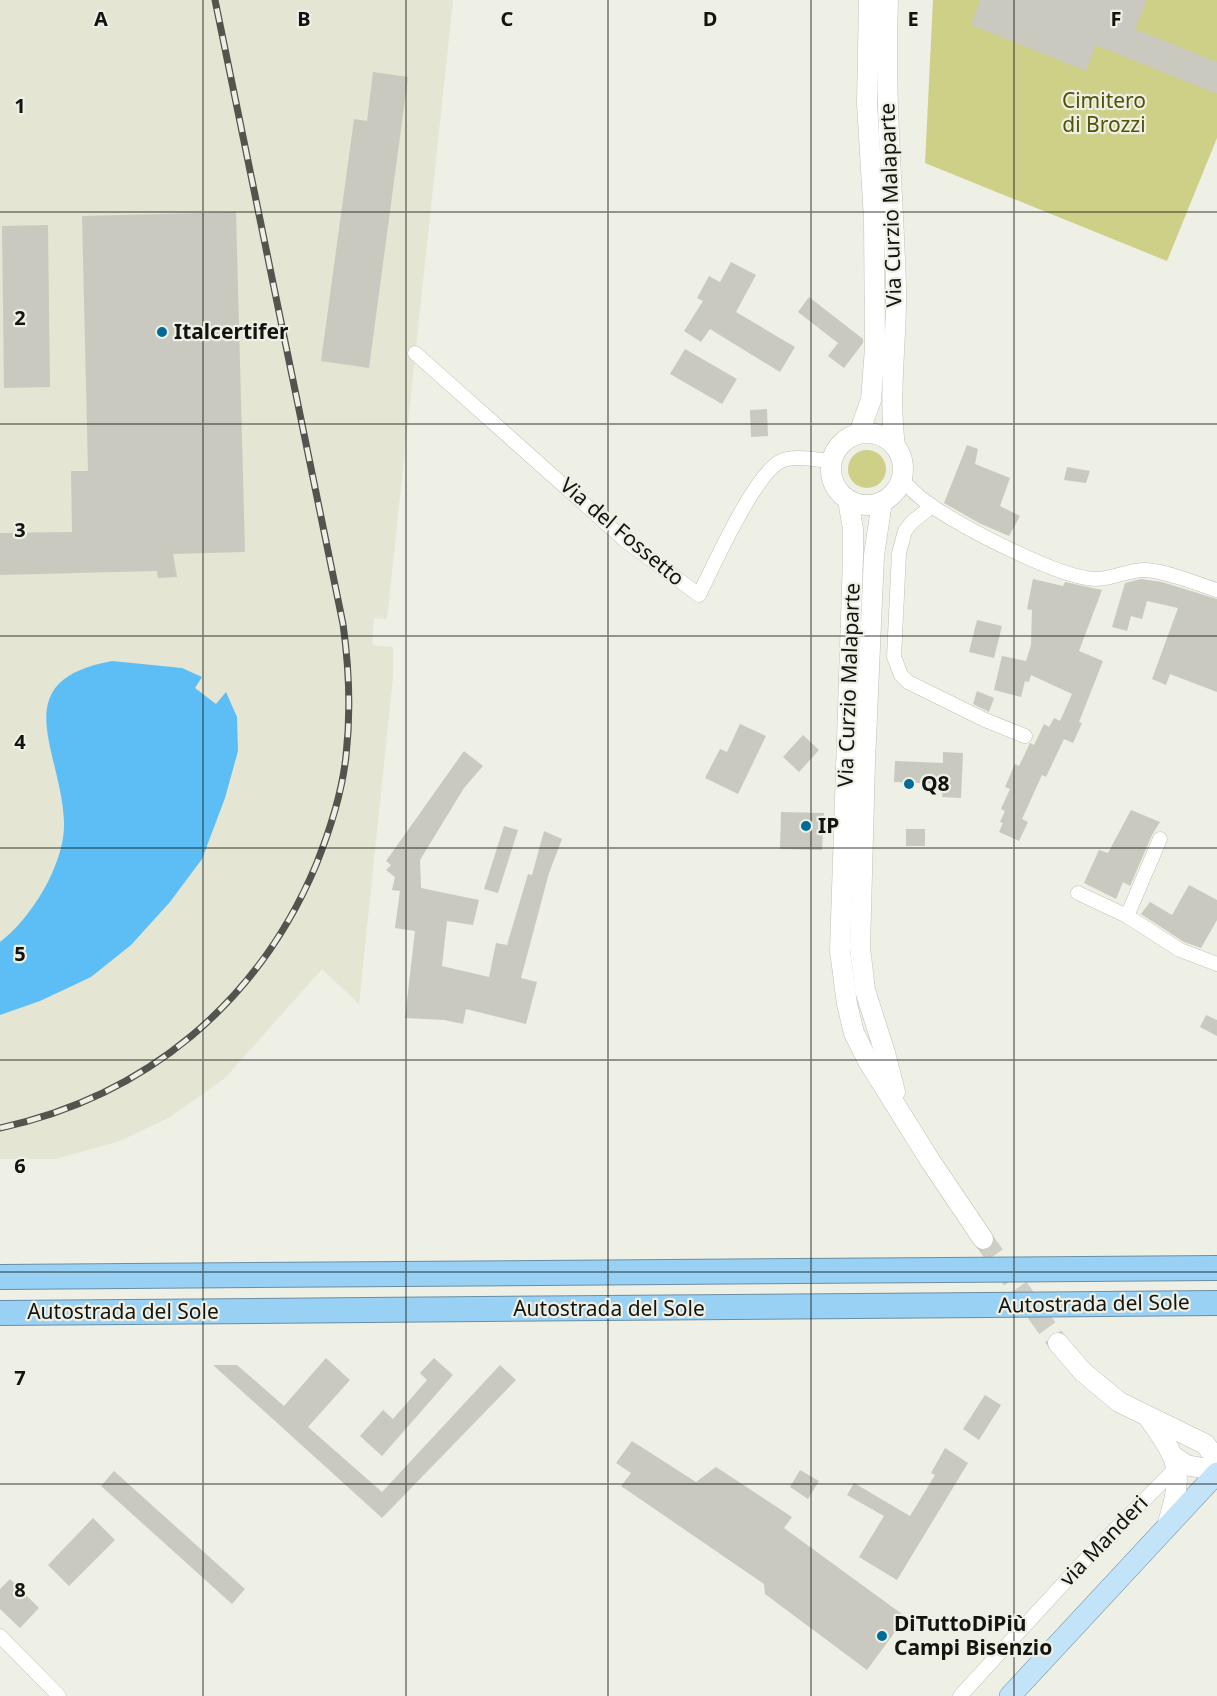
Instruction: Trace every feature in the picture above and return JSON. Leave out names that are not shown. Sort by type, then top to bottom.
[{"type":"highway","name":"Autostrada del Sole","points":[[0,1277],[1217,1268]]},
{"type":"highway","name":"Autostrada del Sole","points":[[0,1312],[1217,1303]]},
{"type":"main road","points":[[1010,1696],[1217,1470]]},
{"type":"street","name":"Via Curzio Malaparte","points":[[859,434],[871,400],[875,348],[874,219],[867,104],[869,0]]},
{"type":"street","name":"Via Curzio Malaparte","points":[[888,0],[887,101],[896,290],[891,402],[896,446],[903,465],[902,479]]},
{"type":"street","name":"Via del Fossetto","points":[[416,353],[626,541],[699,595],[753,493],[769,470],[785,460],[794,458],[832,461]]},
{"type":"street","points":[[832,461],[844,441],[859,434],[883,436],[896,446]]},
{"type":"street","name":"Via Curzio Malaparte","points":[[832,461],[834,483],[848,500],[853,529],[841,970],[854,1033],[868,1061],[931,1162],[983,1239]]},
{"type":"street","points":[[848,500],[864,505],[882,502],[894,494],[902,479],[932,506],[1030,558],[1082,577],[1097,579],[1144,570],[1162,573],[1217,590]]},
{"type":"street","name":"Via Curzio Malaparte","points":[[882,502],[876,533],[873,579],[860,948],[865,990],[885,1053],[899,1109]]},
{"type":"street","points":[[932,506],[912,522],[901,540],[894,645],[897,666],[901,675],[908,682],[985,720],[1025,736]]},
{"type":"street","points":[[1127,916],[1160,839]]},
{"type":"street","points":[[1078,893],[1127,916],[1180,950],[1217,964]]},
{"type":"street","points":[[1058,1343],[1100,1387],[1119,1402],[1205,1444],[1212,1453],[1217,1470],[1174,1462]]},
{"type":"street","points":[[1148,1417],[1174,1462],[1176,1489],[1167,1526]]},
{"type":"street","points":[[1196,1438],[1217,1436]]},
{"type":"street","name":"via Manderi","points":[[960,1696],[1174,1462]]},
{"type":"street","points":[[0,1635],[59,1696]]},
{"type":"shaded area","points":[[0,0],[453,0],[387,619],[374,618],[372,645],[393,647],[393,677],[359,1004],[322,969],[225,1078],[170,1117],[120,1141],[55,1159],[0,1159]]},
{"type":"green space","name":"Cimitero di Brozzi","points":[[933,0],[1217,0],[1217,138],[1167,261],[925,163]]},
{"type":"green space","points":[[867,450],[880,456],[886,469],[880,482],[867,488],[854,482],[848,469],[854,456]]},
{"type":"water","points":[[112,661],[182,668],[202,677],[195,688],[216,704],[226,692],[237,717],[238,751],[225,798],[202,859],[170,902],[131,945],[91,977],[40,1001],[0,1015],[0,942],[24,919],[45,888],[59,854],[63,837],[61,794],[46,722],[49,701],[59,684],[79,671]]},
{"type":"building","points":[[980,0],[1147,0],[1135,29],[1217,62],[1217,94],[1096,45],[1086,71],[971,25]]},
{"type":"building","points":[[373,72],[408,77],[369,368],[321,361],[354,119],[367,121]]},
{"type":"building","name":"Italcertifer","points":[[236,212],[245,552],[173,554],[177,577],[158,578],[157,571],[0,575],[0,533],[72,532],[71,471],[88,471],[82,216]]},
{"type":"building","points":[[48,225],[50,387],[4,388],[2,226]]},
{"type":"building","points":[[731,262],[756,275],[736,312],[795,347],[780,372],[710,329],[701,342],[684,331],[703,301],[697,298],[709,276],[720,282]]},
{"type":"building","points":[[809,297],[863,339],[863,343],[844,368],[828,356],[838,343],[798,312]]},
{"type":"building","points":[[685,349],[737,379],[722,404],[670,374]]},
{"type":"building","points":[[767,409],[768,436],[751,437],[750,410]]},
{"type":"building","points":[[967,445],[978,449],[975,464],[1010,478],[1000,506],[1020,516],[1009,536],[979,523],[944,503]]},
{"type":"building","points":[[1067,467],[1090,471],[1086,483],[1064,480]]},
{"type":"building","points":[[1033,579],[1063,586],[1065,582],[1102,590],[1079,651],[1103,661],[1073,743],[1064,739],[1046,777],[1042,775],[1022,819],[1028,822],[1019,841],[999,832],[1005,811],[1001,809],[1010,789],[1005,787],[1015,764],[1019,766],[1030,743],[1034,745],[1044,724],[1049,727],[1054,718],[1060,721],[1072,694],[1031,675],[1029,682],[1025,681],[1021,697],[994,690],[1002,656],[1026,661],[1031,645],[1032,610],[1027,609]]},
{"type":"building","points":[[1141,579],[1162,582],[1217,599],[1217,692],[1170,674],[1166,685],[1152,679],[1178,608],[1147,601],[1142,619],[1131,616],[1127,631],[1112,627],[1125,583]]},
{"type":"building","points":[[977,620],[1002,626],[994,658],[969,652]]},
{"type":"building","points":[[977,691],[994,698],[989,712],[973,704]]},
{"type":"building","points":[[740,724],[766,736],[738,794],[705,778],[720,749],[727,752]]},
{"type":"building","points":[[803,735],[819,750],[799,772],[783,757]]},
{"type":"building","points":[[464,751],[483,766],[464,788],[420,860],[421,888],[479,900],[473,925],[447,921],[442,966],[489,977],[496,943],[507,945],[528,874],[532,875],[544,831],[562,839],[549,873],[521,978],[537,982],[526,1024],[466,1009],[463,1024],[444,1020],[405,1018],[415,931],[395,928],[400,891],[392,890],[395,877],[386,870],[391,865],[386,861]]},
{"type":"building","points":[[943,752],[963,753],[961,798],[942,797],[943,784],[894,782],[895,761],[943,763]]},
{"type":"building","points":[[1131,810],[1160,822],[1130,886],[1123,882],[1116,899],[1084,883],[1099,850],[1108,853]]},
{"type":"building","points":[[781,812],[824,813],[822,850],[780,849]]},
{"type":"building","points":[[504,826],[518,830],[498,893],[484,889]]},
{"type":"building","points":[[906,829],[925,829],[925,846],[906,846]]},
{"type":"building","points":[[1189,885],[1217,900],[1217,920],[1201,948],[1184,942],[1141,914],[1150,902],[1172,915]]},
{"type":"building","points":[[1206,1015],[1217,1020],[1217,1036],[1200,1027]]},
{"type":"building","points":[[326,1358],[350,1380],[308,1427],[382,1492],[500,1365],[516,1380],[382,1518],[213,1365],[237,1365],[284,1406]]},
{"type":"building","points":[[434,1358],[453,1375],[382,1456],[360,1436],[383,1410],[393,1419],[427,1380],[420,1373]]},
{"type":"building","points":[[985,1395],[1001,1405],[979,1440],[963,1429]]},
{"type":"building","points":[[632,1441],[696,1482],[716,1467],[792,1517],[784,1528],[906,1617],[867,1670],[765,1594],[764,1584],[621,1486],[631,1473],[616,1463]]},
{"type":"building","points":[[945,1448],[968,1463],[897,1580],[859,1557],[884,1516],[847,1495],[854,1483],[910,1516],[935,1475],[931,1473]]},
{"type":"building","points":[[800,1470],[819,1481],[808,1499],[790,1487]]},
{"type":"building","points":[[114,1471],[245,1589],[232,1604],[101,1486]]},
{"type":"building","points":[[93,1518],[115,1540],[69,1586],[48,1565]]},
{"type":"building","points":[[10,1579],[39,1608],[20,1628],[0,1609],[0,1589]]},
{"type":"tunnel","points":[[983,1239],[1058,1343]]},
{"type":"railway","points":[[0,1128],[53,1113],[103,1093],[149,1067],[191,1036],[229,1000],[263,960],[292,915],[321,852],[342,784],[348,739],[349,706],[343,624],[215,0]]},
{"type":"place","name":"Italcertifer","points":[[162,332]]},
{"type":"place","name":"Q8","points":[[909,784]]},
{"type":"place","name":"IP","points":[[806,826]]},
{"type":"place","name":"DiTuttoDiPiù Campi Bisenzio","points":[[882,1636]]}]
